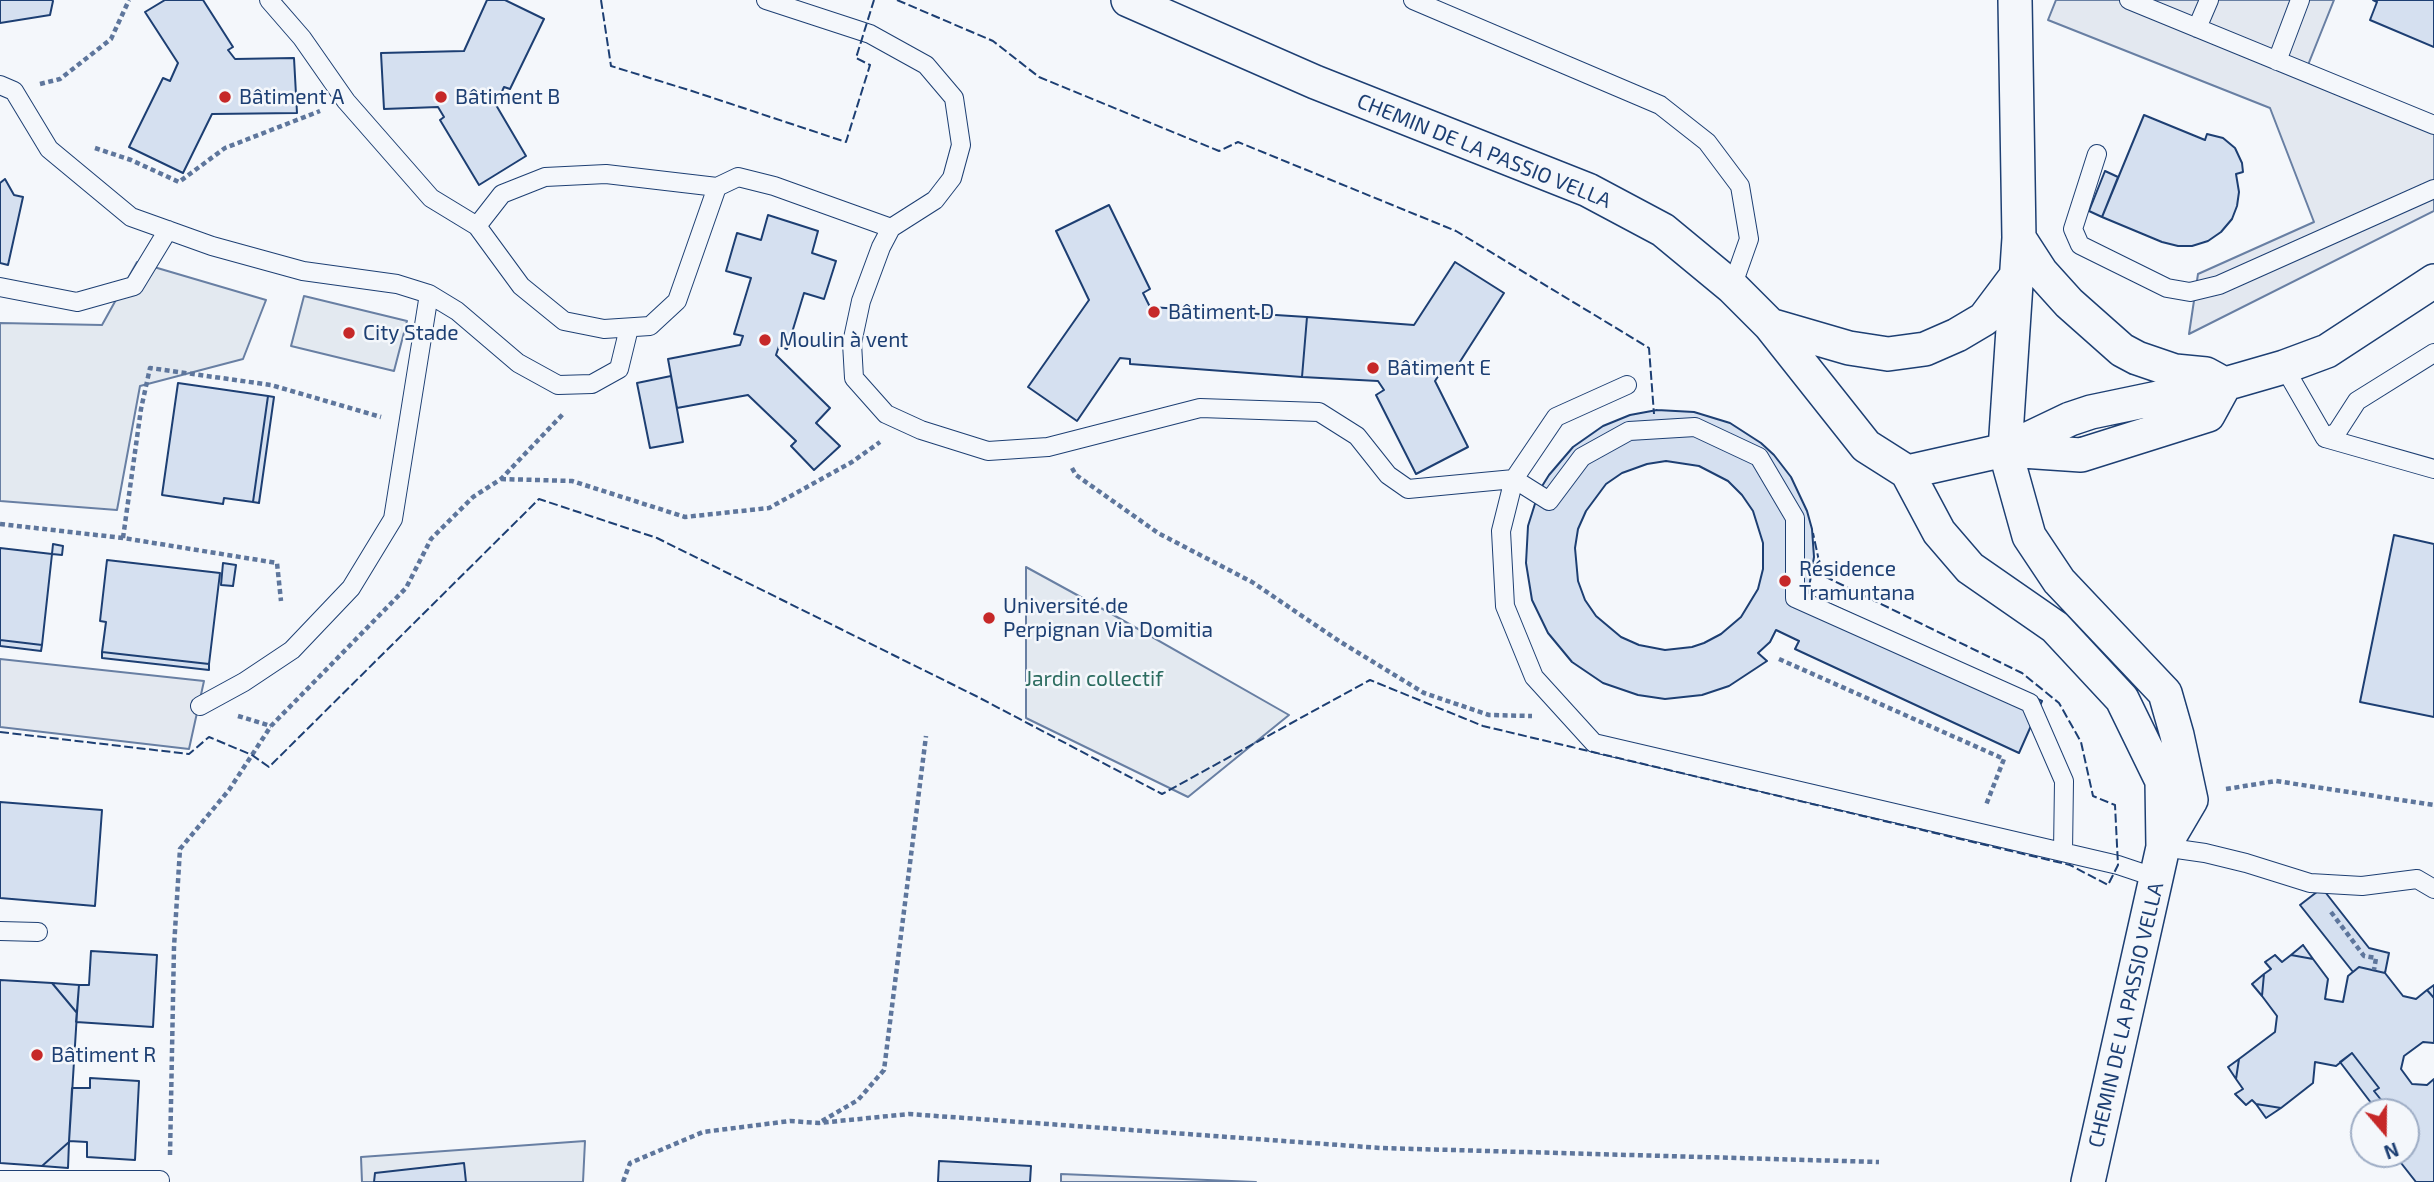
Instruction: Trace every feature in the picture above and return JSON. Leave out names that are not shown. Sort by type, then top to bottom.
[{"type":"street","name":"CHEMIN DE LA PASSIO VELLA","points":[[1128,0],[1315,82],[1588,190],[1663,230],[1732,287],[1770,325],[1866,446],[1907,472],[1939,532],[1970,568],[2054,627],[2122,699],[2162,781],[2160,863],[2088,1182]]},
{"type":"street","name":"CHEMIN DE LA PASSIO VELLA","points":[[2015,0],[2019,238],[2005,450],[2029,536],[2059,581],[2165,693],[2191,800],[2160,863]]},
{"type":"street","points":[[2019,238],[2041,272],[2068,303],[2122,350],[2175,371],[2206,374],[2225,384],[2327,351],[2434,281]]},
{"type":"street","points":[[1770,325],[1849,348],[1888,354],[1925,349],[1984,319],[2017,275]]},
{"type":"street","points":[[1907,472],[2005,450],[2081,455],[2208,415],[2225,384]]},
{"type":"lane","points":[[268,0],[302,38],[346,101],[431,198],[477,226],[522,286],[564,321],[604,329],[650,326],[677,301],[717,187]]},
{"type":"lane","points":[[766,0],[870,34],[926,65],[954,99],[961,145],[952,178],[935,200],[891,228],[861,301],[852,343],[854,378],[886,414],[906,424],[988,451],[1058,444],[1200,408],[1319,412],[1357,436],[1388,475],[1408,489],[1514,479],[1549,500],[1582,457],[1629,430],[1695,427],[1759,457],[1795,517],[1795,598],[2030,703],[2064,781],[2063,852]]},
{"type":"lane","points":[[1413,0],[1660,105],[1707,142],[1740,186],[1749,239],[1732,287]]},
{"type":"lane","points":[[2129,0],[2434,125]]},
{"type":"lane","points":[[2197,28],[2208,0]]},
{"type":"lane","points":[[2277,61],[2300,0]]},
{"type":"lane","points":[[7,88],[49,149],[131,217],[212,246],[303,271],[397,284],[429,294],[457,311],[518,363],[558,386],[592,384],[619,369],[628,328]]},
{"type":"lane","points":[[2097,154],[2073,229],[2080,245],[2167,288],[2190,292],[2219,285],[2434,189]]},
{"type":"lane","points":[[477,226],[502,194],[545,177],[606,174],[717,187],[738,177],[774,186],[891,228]]},
{"type":"lane","points":[[0,287],[77,302],[134,286],[168,230]]},
{"type":"lane","points":[[200,706],[244,682],[292,650],[351,588],[393,519],[429,294]]},
{"type":"lane","points":[[2331,435],[2357,401],[2434,353]]},
{"type":"lane","points":[[2284,367],[2331,435],[2434,469]]},
{"type":"lane","points":[[1627,385],[1556,417],[1514,479],[1501,531],[1504,606],[1534,677],[1594,743],[2118,865],[2160,863],[2205,853],[2310,883],[2362,886],[2417,879],[2434,889]]},
{"type":"lane","points":[[0,931],[38,932]]},
{"type":"lane","points":[[0,1180],[165,1174]]},
{"type":"path","points":[[7,88],[60,79],[111,38],[129,0]]},
{"type":"path","points":[[92,147],[131,160],[179,182],[225,148],[346,101]]},
{"type":"path","points":[[123,538],[141,408],[150,368],[271,385],[408,425]]},
{"type":"path","points":[[165,1174],[180,849],[229,790],[271,726],[406,587],[431,539],[473,497],[501,479],[592,384]]},
{"type":"path","points":[[501,479],[572,481],[685,517],[769,508],[852,462],[906,424]]},
{"type":"path","points":[[1058,444],[1076,475],[1158,533],[1252,582],[1339,641],[1424,692],[1489,715],[1571,718]]},
{"type":"path","points":[[0,524],[123,538],[278,562],[281,601]]},
{"type":"path","points":[[1779,659],[2004,759],[1975,832]]},
{"type":"path","points":[[819,1123],[858,1100],[884,1070],[926,736]]},
{"type":"path","points":[[2215,791],[2276,781],[2434,805]]},
{"type":"path","points":[[2310,883],[2364,956],[2376,958],[2374,970]]},
{"type":"path","points":[[623,1182],[630,1163],[703,1132],[790,1121],[819,1123],[909,1114],[1381,1148],[1879,1163]]},
{"type":"green space","points":[[137,262],[266,300],[243,359],[140,386],[117,510],[0,501],[0,323],[102,325]]},
{"type":"green space","name":"City Stade","points":[[304,296],[407,321],[394,371],[291,346]]},
{"type":"green space","name":"Jardin collectif","points":[[1026,567],[1289,715],[1188,797],[1026,718]]},
{"type":"green space","points":[[585,1141],[583,1182],[362,1182],[361,1157]]},
{"type":"shaded area","points":[[2056,0],[2334,0],[2308,65],[2434,118],[2434,211],[2189,334],[2198,274],[2314,222],[2270,108],[2048,20]]},
{"type":"shaded area","points":[[0,659],[204,681],[189,749],[0,727]]},
{"type":"shaded area","points":[[1061,1174],[1256,1182],[1061,1182]]},
{"type":"building","points":[[0,0],[53,1],[50,15],[0,23]]},
{"type":"building","name":"Bâtiment A","points":[[165,0],[203,0],[233,47],[228,50],[235,59],[294,58],[297,113],[212,114],[183,173],[129,147],[163,78],[170,81],[178,63],[145,12]]},
{"type":"building","name":"Bâtiment B","points":[[487,0],[505,0],[544,19],[510,89],[504,87],[496,105],[526,156],[479,185],[440,120],[444,117],[438,107],[384,109],[381,53],[464,51]]},
{"type":"building","points":[[2373,0],[2434,0],[2434,47],[2370,20],[2377,2]]},
{"type":"building","points":[[2144,115],[2205,140],[2207,134],[2223,138],[2235,148],[2243,172],[2236,174],[2239,192],[2237,206],[2232,219],[2221,232],[2208,241],[2192,246],[2178,246],[2102,217]]},
{"type":"building","points":[[2105,171],[2118,177],[2102,217],[2089,211]]},
{"type":"building","points":[[5,179],[14,195],[23,197],[8,265],[0,263],[0,183]]},
{"type":"building","name":"Bâtiment D","points":[[1109,205],[1150,289],[1143,293],[1150,307],[1307,317],[1302,377],[1130,364],[1130,359],[1120,358],[1077,421],[1028,387],[1089,300],[1056,231]]},
{"type":"building","name":"Moulin à vent","points":[[768,215],[818,231],[812,253],[836,261],[824,299],[804,293],[787,349],[779,346],[776,355],[830,408],[816,423],[840,446],[814,470],[791,446],[796,441],[748,395],[677,408],[668,359],[740,345],[743,336],[734,334],[751,278],[726,271],[737,233],[761,240]]},
{"type":"building","name":"Bâtiment E","points":[[1455,262],[1504,293],[1454,371],[1445,366],[1435,381],[1468,447],[1416,474],[1376,395],[1384,390],[1378,381],[1302,377],[1307,317],[1414,325]]},
{"type":"building","points":[[671,376],[683,442],[650,448],[637,383]]},
{"type":"building","points":[[178,383],[268,396],[253,502],[224,498],[223,504],[162,495]]},
{"type":"building","points":[[268,396],[274,397],[259,503],[253,502]]},
{"type":"building","name":"Résidence Tramuntana","points":[[1657,410],[1694,412],[1730,423],[1761,443],[1791,477],[1807,511],[1812,529],[1814,557],[1808,594],[2042,701],[2019,753],[1795,649],[1799,641],[1776,630],[1770,642],[1758,653],[1767,661],[1729,686],[1702,695],[1665,699],[1638,695],[1603,683],[1572,662],[1548,633],[1532,600],[1526,563],[1528,526],[1539,491],[1573,447],[1603,426],[1630,415]],"holes":[[[1666,461],[1699,466],[1728,481],[1753,511],[1763,543],[1763,569],[1758,589],[1741,617],[1721,634],[1704,643],[1665,650],[1639,645],[1621,637],[1596,616],[1585,600],[1578,581],[1575,548],[1578,529],[1586,511],[1606,484],[1622,473],[1647,464]]]},
{"type":"building","points":[[2394,535],[2434,544],[2434,717],[2360,702]]},
{"type":"building","points":[[53,544],[63,546],[62,555],[52,554]]},
{"type":"building","points":[[0,548],[52,554],[42,645],[0,640]]},
{"type":"building","points":[[107,560],[220,573],[209,664],[102,652],[106,622],[100,621]]},
{"type":"building","points":[[223,563],[236,565],[233,586],[221,585]]},
{"type":"building","points":[[0,640],[42,645],[41,651],[0,646]]},
{"type":"building","points":[[102,652],[209,664],[209,670],[102,658]]},
{"type":"building","points":[[0,802],[102,810],[95,906],[0,898]]},
{"type":"building","points":[[2322,888],[2369,948],[2389,953],[2385,973],[2359,967],[2353,972],[2300,905]]},
{"type":"building","points":[[2303,945],[2313,959],[2291,955]]},
{"type":"building","points":[[91,951],[157,955],[153,1027],[76,1022],[79,985],[89,985]]},
{"type":"building","points":[[2275,955],[2282,962],[2291,955],[2313,959],[2328,979],[2325,999],[2343,1002],[2348,976],[2359,967],[2385,973],[2403,996],[2416,999],[2427,990],[2434,998],[2434,1043],[2423,1042],[2404,1056],[2401,1069],[2412,1084],[2427,1085],[2434,1079],[2434,1182],[2416,1182],[2405,1168],[2420,1168],[2420,1098],[2380,1098],[2374,1091],[2379,1088],[2352,1053],[2336,1066],[2315,1062],[2313,1083],[2281,1108],[2256,1104],[2252,1100],[2246,1105],[2235,1094],[2243,1089],[2236,1079],[2239,1059],[2275,1032],[2277,1016],[2262,996],[2264,974],[2271,969],[2265,962]]},
{"type":"building","points":[[2264,974],[2262,996],[2252,984]]},
{"type":"building","name":"Bâtiment R","points":[[0,980],[52,983],[77,1013],[69,1142],[42,1166],[0,1163]]},
{"type":"building","points":[[52,983],[79,985],[77,1013]]},
{"type":"building","points":[[2434,985],[2434,998],[2427,990]]},
{"type":"building","points":[[2352,1053],[2379,1088],[2374,1091],[2380,1098],[2367,1098],[2340,1062]]},
{"type":"building","points":[[2239,1059],[2236,1079],[2228,1067]]},
{"type":"building","points":[[90,1078],[139,1081],[135,1160],[87,1157],[87,1142],[69,1141],[72,1088],[90,1088]]},
{"type":"building","points":[[2256,1104],[2281,1108],[2266,1118]]},
{"type":"building","points":[[69,1142],[68,1168],[42,1166]]},
{"type":"building","points":[[939,1161],[1031,1166],[1030,1182],[938,1182]]},
{"type":"building","points":[[464,1163],[466,1182],[374,1182],[375,1173]]},
{"type":"fence","points":[[601,0],[611,66],[846,142],[870,65],[856,58],[874,0]]},
{"type":"fence","points":[[897,0],[993,41],[1039,77],[1219,151],[1238,142],[1456,231],[1649,348],[1654,414]]},
{"type":"fence","points":[[0,732],[189,754],[209,737],[252,755],[269,767],[539,499],[657,538],[976,696],[1162,794],[1370,680],[1483,726],[2070,865],[2108,885],[2118,865],[2115,805],[2093,796],[2081,742],[2059,703],[2022,673],[1822,575],[1813,533]]},
{"type":"place","name":"Bâtiment A","points":[[225,97]]},
{"type":"place","name":"Bâtiment B","points":[[441,97]]},
{"type":"place","name":"Bâtiment D","points":[[1154,312]]},
{"type":"place","name":"City Stade","points":[[349,333]]},
{"type":"place","name":"Moulin à vent","points":[[765,340]]},
{"type":"place","name":"Bâtiment E","points":[[1373,368]]},
{"type":"place","name":"Résidence Tramuntana","points":[[1785,581]]},
{"type":"place","name":"Université de Perpignan Via Domitia","points":[[989,618]]},
{"type":"place","name":"Bâtiment R","points":[[37,1055]]}]
